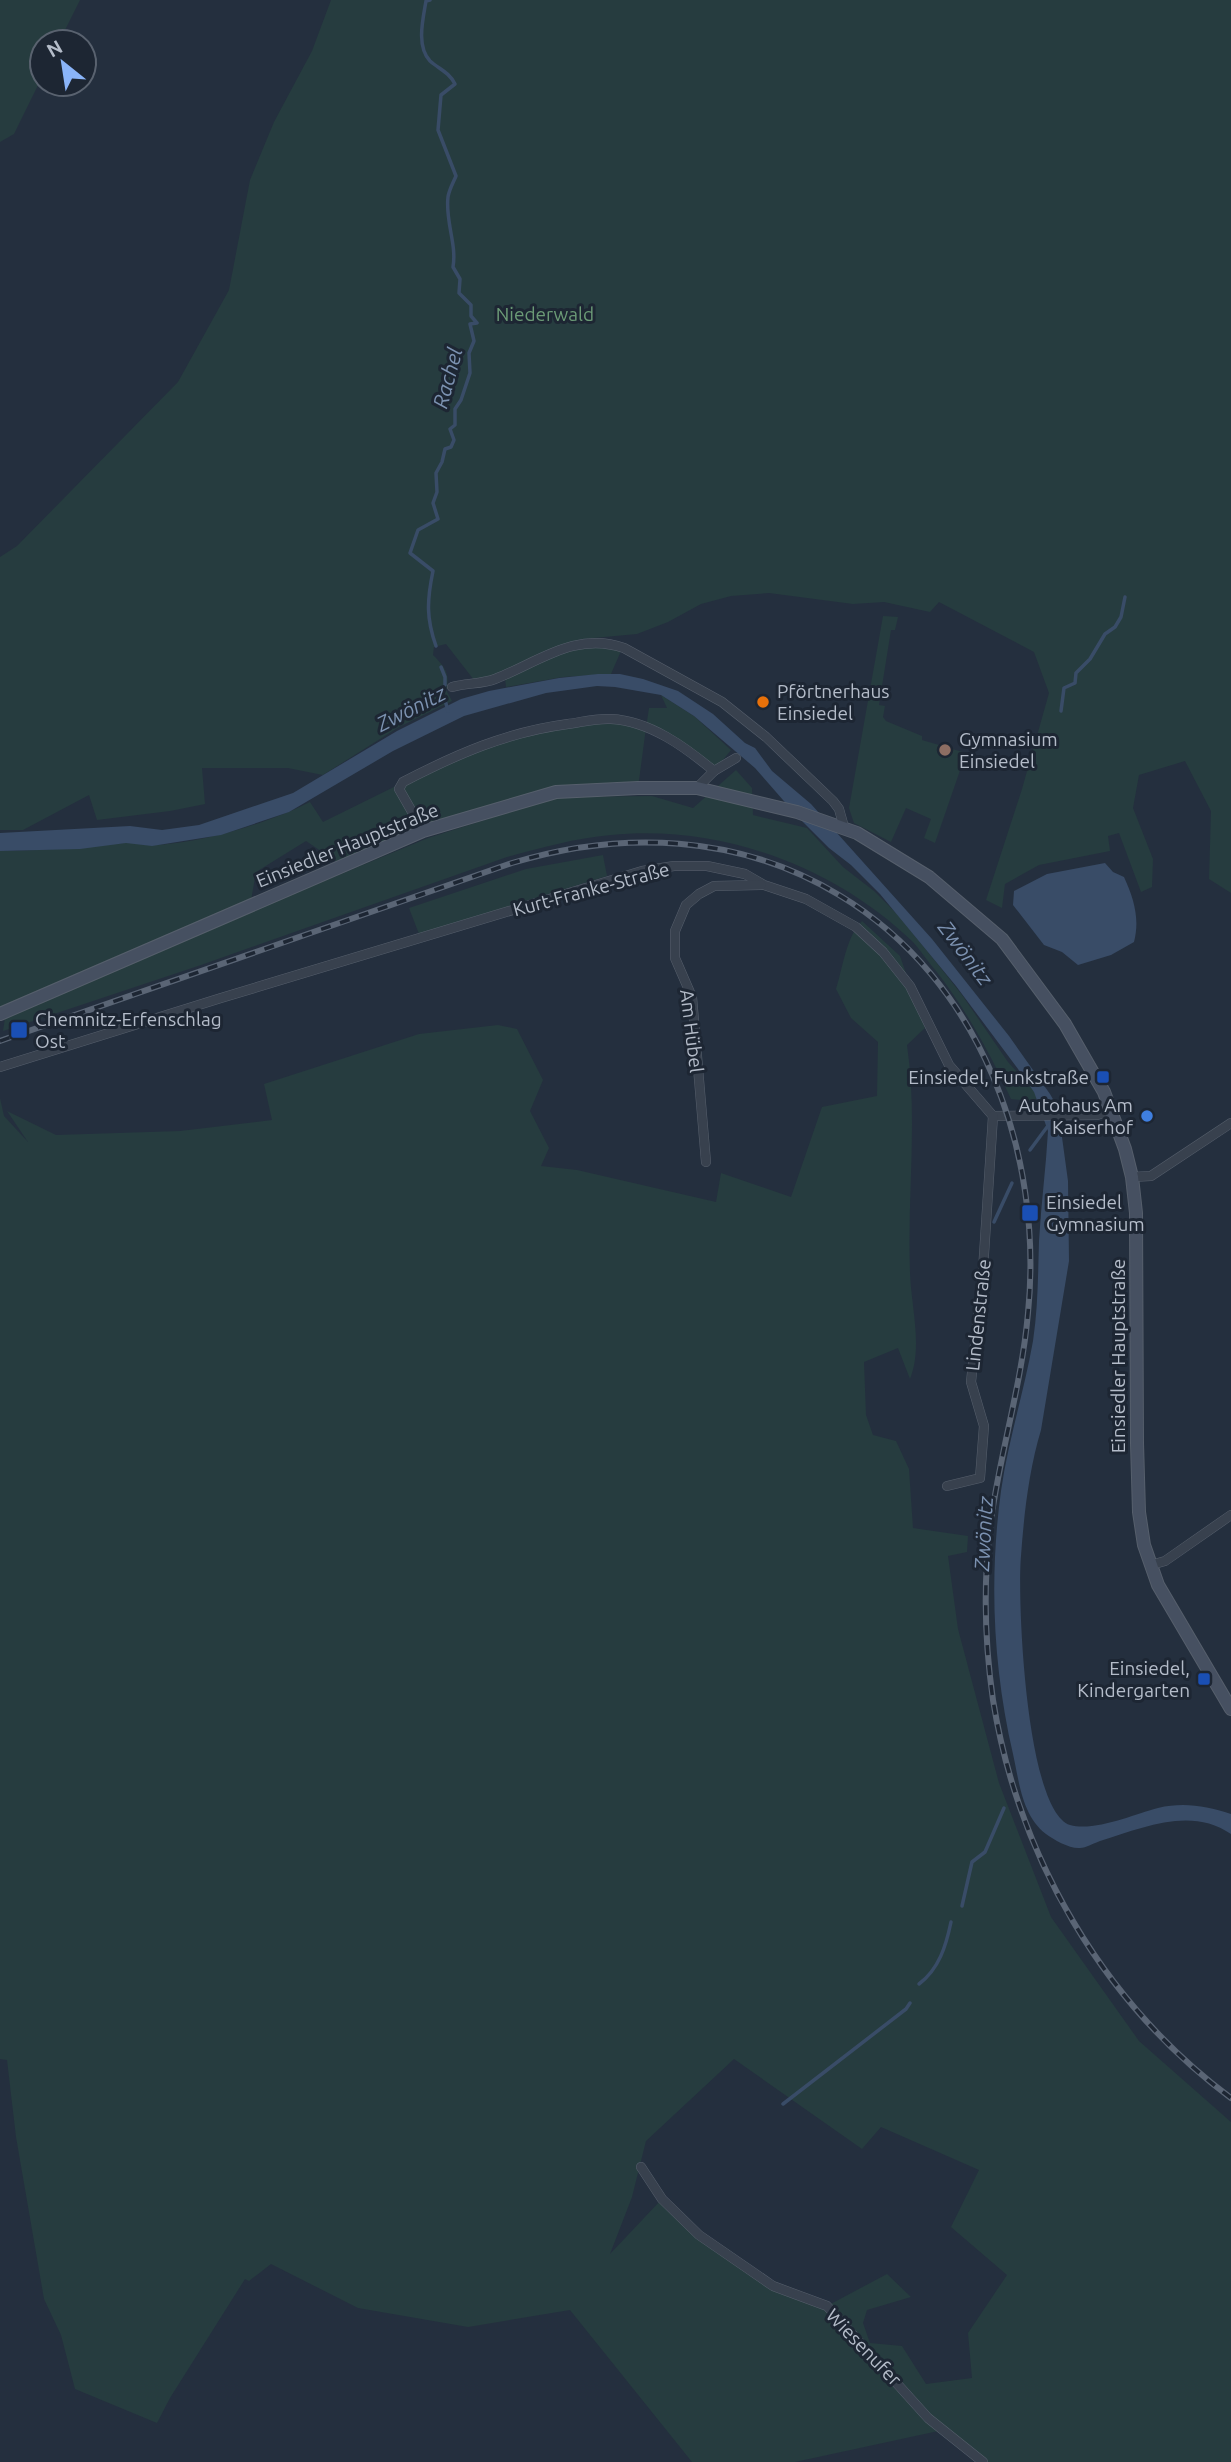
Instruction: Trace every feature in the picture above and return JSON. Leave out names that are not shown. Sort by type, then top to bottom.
[{"type":"main road","name":"Einsiedler Hauptstraße","points":[[0,1014],[424,831],[556,792],[697,788],[770,804],[844,827],[929,877],[1002,939],[1065,1024],[1112,1110],[1132,1177],[1136,1213],[1139,1512],[1144,1545],[1174,1613],[1230,1705]]},
{"type":"street","points":[[452,687],[492,680],[563,648],[608,642],[624,648],[722,702],[766,737],[834,801],[844,827]]},
{"type":"street","points":[[424,831],[399,789],[403,782],[481,744],[546,728],[598,720],[624,721],[658,733],[690,750],[714,771]]},
{"type":"street","points":[[697,788],[714,771],[736,758]]},
{"type":"street","name":"Kurt-Franke-Straße","points":[[0,1067],[642,871],[674,866],[707,866],[745,874],[764,885],[807,899],[856,927],[883,952],[910,986],[948,1065],[993,1116]]},
{"type":"street","name":"Am Hübel","points":[[706,1162],[692,997],[675,958],[675,931],[686,905],[698,894],[714,886],[764,885]]},
{"type":"street","points":[[993,1116],[1097,1115],[1112,1110]]},
{"type":"street","name":"Lindenstraße","points":[[947,1486],[980,1478],[984,1426],[971,1382],[983,1269],[993,1116]]},
{"type":"street","points":[[1132,1177],[1151,1176],[1231,1123]]},
{"type":"street","points":[[1151,1566],[1165,1561],[1231,1515]]},
{"type":"street","name":"Wiesenufer","points":[[641,2167],[662,2199],[699,2235],[773,2286],[827,2306],[928,2418],[983,2462]]},
{"type":"green space","points":[[0,0],[80,0],[66,28],[28,28],[28,98],[32,98],[14,134],[0,142]]},
{"type":"green space","name":"Niederwald","points":[[331,0],[1231,0],[1231,893],[1209,879],[1211,811],[1185,761],[1139,775],[1133,808],[1153,859],[1152,887],[1141,892],[1119,833],[1108,836],[1110,851],[1039,865],[1005,884],[1002,908],[986,900],[1022,789],[1049,693],[1034,652],[939,602],[930,612],[884,602],[853,604],[769,593],[731,596],[701,604],[668,622],[637,634],[582,639],[564,644],[492,676],[474,680],[446,644],[434,647],[433,655],[447,675],[446,690],[452,701],[399,727],[323,775],[288,768],[202,768],[205,804],[97,820],[89,795],[23,830],[0,830],[0,557],[17,546],[178,382],[229,290],[250,180],[274,122],[312,51]]},
{"type":"green space","points":[[883,616],[898,617],[895,630],[891,630],[879,705],[885,706],[883,717],[886,721],[922,736],[922,740],[966,753],[935,843],[924,838],[931,819],[906,808],[891,842],[854,823],[849,808]]},
{"type":"green space","points":[[600,645],[621,651],[611,674],[563,677],[506,687],[505,678],[568,650]]},
{"type":"green space","points":[[661,695],[694,716],[731,750],[714,771],[646,728],[649,708],[667,708]]},
{"type":"green space","points":[[598,720],[646,728],[638,788],[556,792],[424,831],[343,866],[306,841],[256,872],[249,912],[428,838],[557,797],[652,796],[693,808],[736,770],[752,788],[753,815],[807,828],[843,867],[874,891],[897,914],[962,995],[1008,1062],[1040,1097],[1031,1101],[1011,1099],[968,1017],[947,986],[913,942],[882,915],[848,892],[773,856],[734,844],[693,836],[652,833],[584,838],[507,857],[201,965],[3,1031],[5,1018],[0,1014],[0,851],[128,843],[156,845],[195,840],[255,824],[310,802],[323,822],[481,744]]},
{"type":"green space","points":[[603,855],[607,876],[419,934],[409,908],[526,869]]},
{"type":"green space","points":[[862,921],[900,956],[925,1028],[907,1045],[912,1101],[909,1244],[916,1353],[910,1379],[898,1348],[864,1362],[866,1415],[873,1435],[896,1441],[909,1469],[913,1528],[968,1536],[967,1552],[948,1556],[958,1629],[999,1783],[1051,1917],[1139,2041],[1231,2122],[1231,2462],[983,2462],[943,2430],[795,2462],[692,2462],[570,2310],[468,2327],[358,2308],[271,2264],[249,2281],[245,2279],[157,2423],[75,2389],[61,2335],[44,2299],[16,2137],[7,2060],[0,2059],[0,1098],[4,1116],[28,1142],[7,1111],[56,1135],[180,1131],[272,1120],[264,1084],[419,1034],[498,1025],[517,1029],[543,1080],[530,1111],[549,1148],[541,1166],[577,1170],[716,1202],[721,1173],[791,1197],[822,1107],[877,1096],[878,1042],[851,1018],[836,989],[852,935]],"holes":[[[734,2059],[862,2149],[881,2127],[979,2170],[951,2227],[1007,2275],[968,2333],[972,2378],[926,2384],[902,2346],[870,2343],[863,2323],[867,2310],[911,2297],[887,2274],[827,2306],[773,2286],[680,2218],[662,2199],[610,2254],[632,2197],[646,2141]]]},
{"type":"water","points":[[620,674],[678,691],[713,714],[745,743],[755,748],[772,771],[811,804],[932,939],[1009,1036],[1058,1108],[1068,1181],[1069,1261],[1025,1508],[1020,1579],[1028,1701],[1043,1783],[1055,1811],[1070,1825],[1091,1826],[1158,1808],[1186,1805],[1231,1814],[1231,1834],[1200,1821],[1183,1820],[1149,1826],[1076,1848],[1062,1844],[1046,1834],[1038,1827],[1027,1808],[1017,1775],[1001,1689],[995,1623],[995,1557],[1004,1472],[1035,1329],[1048,1131],[1034,1092],[1018,1069],[956,986],[880,894],[797,816],[755,768],[694,716],[661,695],[615,687],[597,686],[546,693],[464,716],[393,751],[289,812],[221,835],[152,846],[126,843],[80,849],[0,851],[0,833],[130,826],[162,830],[199,825],[293,793],[397,731],[461,699],[559,678]]},
{"type":"water","points":[[1105,863],[1113,872],[1124,877],[1131,893],[1136,917],[1134,942],[1111,955],[1078,965],[1062,952],[1044,945],[1013,905],[1014,891],[1047,874]]},
{"type":"waterway","name":"Rachel","points":[[430,0],[426,1],[423,16],[423,48],[430,61],[455,84],[441,95],[438,130],[456,176],[448,197],[453,267],[460,279],[459,293],[471,305],[471,316],[477,323],[470,324],[474,341],[469,353],[470,373],[455,409],[455,425],[450,429],[454,440],[451,447],[445,449],[436,473],[437,492],[433,503],[438,519],[418,530],[410,553],[433,571],[428,609],[436,646]]},
{"type":"waterway","points":[[1061,711],[1064,688],[1075,683],[1076,673],[1090,659],[1105,634],[1115,627],[1121,617],[1125,597]]},
{"type":"waterway","name":"Rachel","points":[[441,667],[445,685]]},
{"type":"waterway","name":"Rachel","points":[[445,700],[448,711]]},
{"type":"waterway","points":[[1030,1150],[1050,1123]]},
{"type":"waterway","points":[[994,1222],[1012,1183]]},
{"type":"waterway","points":[[962,1906],[972,1862],[985,1852],[1004,1808]]},
{"type":"waterway","points":[[919,1984],[932,1971],[941,1956],[951,1922]]},
{"type":"waterway","points":[[783,2104],[906,2009],[910,2003]]},
{"type":"railway","points":[[0,1041],[512,863],[553,852],[595,846],[679,844],[720,849],[761,860],[801,875],[839,895],[889,931],[931,974],[965,1022],[993,1076],[1013,1133],[1025,1192],[1030,1253],[1028,1313],[1021,1364],[992,1513],[986,1583],[990,1677],[1005,1758],[1023,1815],[1073,1922],[1106,1971],[1143,2018],[1185,2060],[1231,2098]]},
{"type":"place","name":"Pförtnerhaus Einsiedel","points":[[763,702]]},
{"type":"place","name":"Gymnasium Einsiedel","points":[[945,750]]},
{"type":"place","name":"Chemnitz-Erfenschlag Ost","points":[[19,1030]]},
{"type":"place","name":"Einsiedel, Funkstraße","points":[[1103,1077]]},
{"type":"place","name":"Autohaus Am Kaiserhof","points":[[1147,1116]]},
{"type":"place","name":"Einsiedel Gymnasium","points":[[1030,1213]]},
{"type":"place","name":"Einsiedel, Kindergarten","points":[[1204,1679]]},
{"type":"water label","name":"Zwönitz","points":[[411,709]]},
{"type":"water label","name":"Zwönitz","points":[[965,953]]},
{"type":"water label","name":"Zwönitz","points":[[984,1534]]}]
